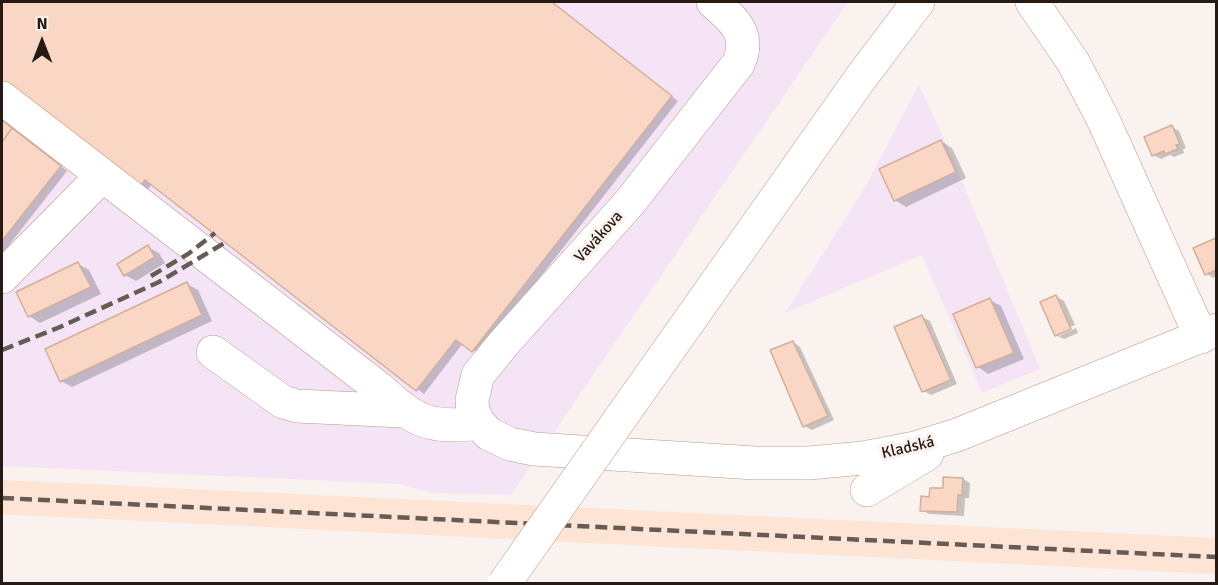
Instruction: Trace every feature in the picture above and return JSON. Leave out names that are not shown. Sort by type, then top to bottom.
[{"type":"street","name":"Vavákova","points":[[479,423],[473,412],[472,400],[478,375],[630,202],[738,64],[743,47],[739,28],[731,16],[713,2]]},
{"type":"street","points":[[860,79],[890,2]]},
{"type":"street","points":[[504,584],[860,79],[918,2]]},
{"type":"street","name":"Kladská","points":[[479,423],[495,437],[510,444],[534,449],[755,464],[810,464],[863,458],[915,448],[957,435],[1209,334],[1073,62],[1032,2]]},
{"type":"street","points":[[2,98],[380,389],[404,411],[420,420],[437,424],[458,426],[479,423]]},
{"type":"street","points":[[2,278],[102,176]]},
{"type":"street","points":[[213,352],[283,402],[297,406],[404,411]]},
{"type":"street","points":[[867,490],[957,435]]},
{"type":"shaded area","points":[[2,2],[848,2],[511,495],[434,493],[400,484],[2,466]]},
{"type":"shaded area","points":[[919,85],[952,157],[1040,369],[982,393],[922,255],[785,313],[863,191]]},
{"type":"shaded area","points":[[2,480],[1216,538],[1216,574],[2,514]]},
{"type":"building","points":[[2,2],[552,2],[672,96],[472,352],[456,340],[416,391],[145,180],[138,189],[2,83]]},
{"type":"building","points":[[2,120],[12,128],[2,142]]},
{"type":"building","points":[[1172,125],[1180,144],[1176,145],[1178,149],[1152,156],[1144,137]]},
{"type":"building","points":[[12,128],[61,166],[2,241],[2,142]]},
{"type":"building","points":[[941,140],[956,172],[894,201],[879,169]]},
{"type":"building","points":[[1216,238],[1216,270],[1205,275],[1193,248]]},
{"type":"building","points":[[148,245],[155,257],[124,276],[117,264]]},
{"type":"building","points":[[78,262],[91,287],[28,317],[16,292]]},
{"type":"building","points":[[187,282],[202,315],[60,382],[45,349]]},
{"type":"building","points":[[1056,295],[1071,329],[1055,336],[1040,302]]},
{"type":"building","points":[[990,298],[1014,353],[976,368],[953,314]]},
{"type":"building","points":[[922,315],[951,380],[922,392],[894,327]]},
{"type":"building","points":[[793,341],[828,416],[803,427],[770,350]]},
{"type":"building","points":[[943,477],[963,478],[962,495],[958,495],[957,512],[920,511],[921,496],[929,497],[930,488],[943,488]]},
{"type":"railway","points":[[151,276],[188,254],[215,233]]},
{"type":"railway","points":[[2,350],[60,327],[159,282],[226,242]]},
{"type":"railway","points":[[2,498],[1216,557]]}]
